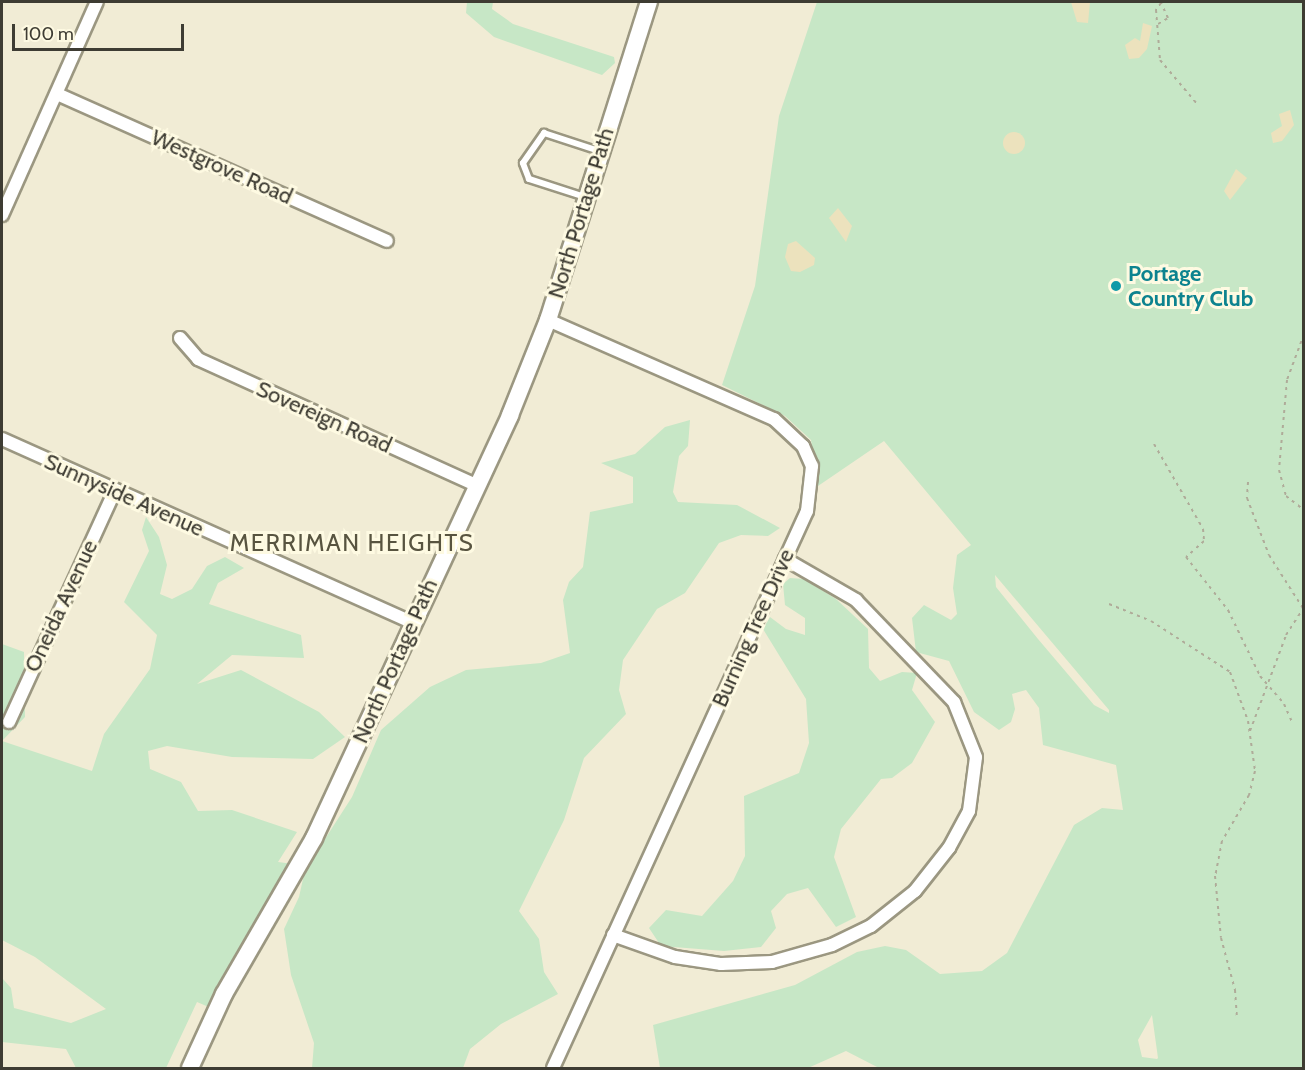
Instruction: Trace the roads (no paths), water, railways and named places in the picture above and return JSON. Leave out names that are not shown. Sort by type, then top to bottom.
[{"type":"main road","name":"North Portage Path","points":[[190,1068],[224,994],[314,838],[477,485],[548,320],[585,197],[649,2]]},
{"type":"street","points":[[2,214],[97,2]]},
{"type":"street","name":"Westgrove Road","points":[[57,94],[387,241]]},
{"type":"street","name":"Burning Tree Drive","points":[[548,320],[745,405],[789,430],[812,466],[812,490],[785,559],[553,1068]]},
{"type":"street","name":"Sovereign Road","points":[[180,338],[198,359],[477,485]]},
{"type":"street","name":"Sunnyside Avenue","points":[[2,440],[412,622]]},
{"type":"street","name":"Oneida Avenue","points":[[9,722],[115,491]]},
{"type":"street","points":[[613,935],[675,957],[721,964],[772,962],[832,945],[871,926],[915,891],[949,848],[969,811],[976,757],[954,702],[856,600],[785,559]]},
{"type":"lane","points":[[585,197],[529,179],[523,163],[544,133],[600,151]]},
{"type":"place","name":"Portage Country Club","points":[[1116,286]]},
{"type":"district","name":"MERRIMAN HEIGHTS","points":[[352,543]]}]
